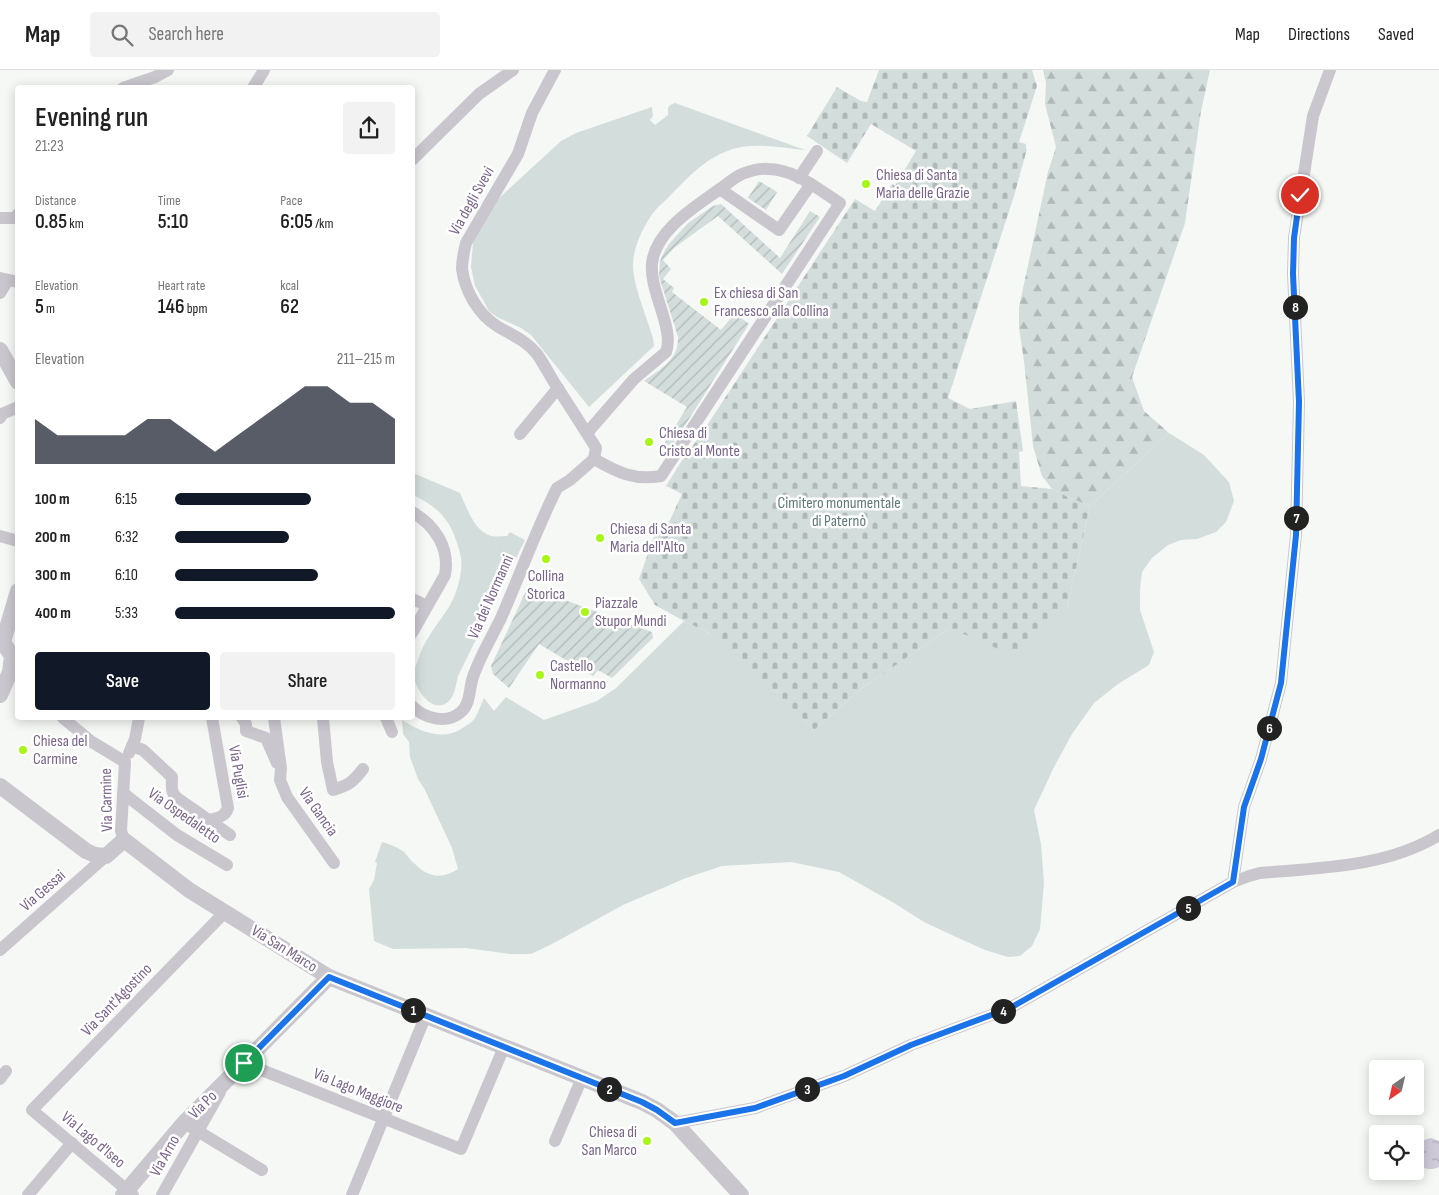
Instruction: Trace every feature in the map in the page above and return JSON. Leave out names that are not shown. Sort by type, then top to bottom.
[{"type":"street","points":[[132,85],[155,77],[168,70]]},
{"type":"street","points":[[255,85],[264,70]]},
{"type":"street","points":[[415,157],[479,94],[513,70]]},
{"type":"street","name":"Via degli Svevi","points":[[555,70],[532,113],[518,154],[466,242],[462,268],[468,291],[482,313],[498,327],[518,337],[536,353],[596,448],[594,459]]},
{"type":"street","points":[[1233,882],[1244,807],[1261,759],[1281,683],[1296,535],[1299,402],[1293,274],[1294,238],[1313,116],[1330,70]]},
{"type":"street","points":[[720,189],[779,230],[805,181],[817,151]]},
{"type":"street","points":[[587,434],[634,379],[666,352],[668,344],[667,332],[654,288],[652,261],[657,247],[668,230],[686,213],[741,174],[769,168],[788,173],[805,181],[840,203],[665,472],[661,476],[636,477],[617,472],[594,459]]},
{"type":"street","points":[[0,218],[15,218]]},
{"type":"street","points":[[0,293],[10,280]]},
{"type":"street","points":[[4,356],[15,376]]},
{"type":"street","points":[[520,434],[558,388]]},
{"type":"street","points":[[0,418],[2,414],[15,408]]},
{"type":"street","name":"Via dei Normanni","points":[[415,708],[426,716],[440,719],[462,712],[467,704],[472,678],[557,488],[570,480],[594,459]]},
{"type":"street","points":[[415,514],[429,524],[441,541],[447,565],[445,575],[415,628]]},
{"type":"street","points":[[0,536],[15,540]]},
{"type":"street","points":[[0,695],[14,665],[2,641],[15,600]]},
{"type":"street","points":[[415,600],[428,606]]},
{"type":"street","name":"Via Carmine","points":[[71,720],[92,742],[125,762],[121,831],[124,840]]},
{"type":"street","points":[[125,762],[134,742],[140,720]]},
{"type":"street","name":"Via Puglisi","points":[[208,820],[223,816],[228,808],[212,720]]},
{"type":"street","points":[[243,720],[246,724],[246,730],[266,738],[274,759],[281,768]]},
{"type":"street","name":"Via Gancia","points":[[274,720],[281,768],[280,780],[287,797],[334,863]]},
{"type":"street","points":[[322,720],[327,762],[333,790],[355,780],[363,769]]},
{"type":"street","points":[[387,720],[392,732]]},
{"type":"street","points":[[134,742],[172,777],[171,788],[173,794],[208,820],[234,834],[223,816]]},
{"type":"street","points":[[0,786],[86,851],[95,855],[106,856],[124,840]]},
{"type":"street","name":"Via Ospedaletto","points":[[123,793],[177,835],[227,865]]},
{"type":"street","points":[[675,1123],[755,1108],[844,1076],[911,1045],[1010,1008],[1233,882],[1260,873],[1381,859],[1406,852],[1439,835]]},
{"type":"street","name":"Via San Marco","points":[[124,840],[189,890],[329,977],[642,1102],[657,1110],[675,1123],[741,1195]]},
{"type":"street","name":"Via Gessai","points":[[0,950],[106,856]]},
{"type":"street","name":"Via Sant'Agostino","points":[[32,1110],[225,912]]},
{"type":"street","name":"Via Po","points":[[128,1193],[191,1127],[226,1081],[329,977]]},
{"type":"street","points":[[352,1195],[426,1015]]},
{"type":"street","name":"Via Lago Maggiore","points":[[244,1063],[461,1149],[504,1047]]},
{"type":"street","points":[[555,1141],[582,1078]]},
{"type":"street","name":"Via Lago d'Iseo","points":[[32,1110],[128,1193]]},
{"type":"street","points":[[191,1127],[262,1170]]},
{"type":"street","name":"Via Arno","points":[[162,1195],[191,1127]]},
{"type":"street","points":[[28,1195],[72,1143]]},
{"type":"green space","name":"Cimitero monumentale di Paternò","points":[[879,70],[1032,70],[1037,86],[1019,142],[1026,144],[1027,149],[1014,196],[948,398],[970,409],[1016,401],[1023,451],[1019,452],[1021,486],[1052,489],[1090,506],[1067,609],[1012,655],[950,628],[861,689],[814,730],[745,663],[707,632],[655,605],[639,579],[656,531],[664,533],[682,494],[666,486],[681,462],[702,433],[855,199],[875,211],[892,184],[895,186],[916,151],[871,124],[847,163],[807,136],[837,87],[861,101],[867,102]]},
{"type":"green space","points":[[1043,70],[1210,70],[1201,111],[1185,223],[1132,377],[1144,411],[1169,433],[1090,506],[1052,489],[1042,476],[1033,446],[1019,328],[1019,307],[1048,172],[1056,147],[1045,104],[1046,83]]},
{"type":"green space","points":[[675,103],[805,150],[750,146],[723,153],[705,163],[655,210],[639,237],[633,258],[635,282],[654,346],[589,407],[531,335],[489,311],[475,286],[471,267],[473,243],[498,199],[561,141],[576,133],[652,107],[653,116],[650,120],[655,125],[668,115],[668,108]]},
{"type":"green space","points":[[759,181],[777,192],[766,210],[748,198]]},
{"type":"green space","points":[[721,204],[780,258],[810,211],[820,217],[782,274],[718,216],[674,248],[663,260],[671,269],[663,279],[674,288],[672,292],[721,330],[735,313],[749,324],[670,449],[663,446],[687,407],[644,381],[672,358],[677,345],[678,337],[659,276],[660,261],[669,244],[688,223],[713,206]]},
{"type":"green space","points":[[1169,433],[1204,455],[1229,482],[1234,501],[1226,522],[1216,532],[1197,539],[1181,540],[1168,545],[1152,558],[1142,572],[1140,610],[1154,652],[1149,665],[1118,684],[1094,703],[1072,734],[1034,810],[1041,844],[1044,883],[1040,929],[1032,946],[1020,956],[1008,957],[985,950],[954,936],[924,922],[839,872],[791,862],[722,866],[686,878],[623,905],[531,954],[510,954],[466,948],[393,949],[374,941],[369,889],[374,880],[377,863],[375,862],[382,842],[401,850],[420,869],[436,876],[441,876],[458,869],[452,848],[418,779],[410,757],[409,742],[403,734],[402,720],[433,734],[449,734],[473,721],[484,698],[494,711],[506,697],[544,720],[597,701],[616,688],[684,621],[705,631],[736,655],[814,730],[861,689],[950,628],[1067,609],[1090,506]]},
{"type":"green space","points":[[415,474],[460,493],[472,518],[485,533],[491,536],[507,536],[510,532],[525,540],[458,676],[453,696],[443,705],[432,703],[422,694],[415,682],[415,669],[423,647],[455,595],[460,576],[461,558],[449,524],[434,507],[415,496]]},
{"type":"green space","points":[[532,588],[652,632],[653,638],[612,678],[598,670],[593,676],[539,644],[509,688],[493,674],[491,666],[525,593]]},
{"type":"water","points":[[1431,1138],[1439,1141],[1439,1167],[1424,1168],[1424,1141]]},
{"type":"place","name":"Chiesa di Santa Maria delle Grazie","points":[[866,184]]},
{"type":"place","name":"Ex chiesa di San Francesco alla Collina","points":[[704,302]]},
{"type":"place","name":"Chiesa di Cristo al Monte","points":[[649,442]]},
{"type":"place","name":"Chiesa di Santa Maria dell'Alto","points":[[600,538]]},
{"type":"place","name":"Collina Storica","points":[[546,559]]},
{"type":"place","name":"Piazzale Stupor Mundi","points":[[585,612]]},
{"type":"place","name":"Castello Normanno","points":[[540,675]]},
{"type":"place","name":"Chiesa del Carmine","points":[[23,750]]},
{"type":"place","name":"Chiesa di San Marco","points":[[647,1141]]},
{"type":"route","points":[[244,1063],[329,977],[642,1102],[675,1123],[755,1108],[844,1076],[911,1045],[1010,1008],[1233,882],[1244,807],[1261,759],[1281,683],[1296,535],[1299,402],[1293,274],[1294,238],[1300,195]]}]
